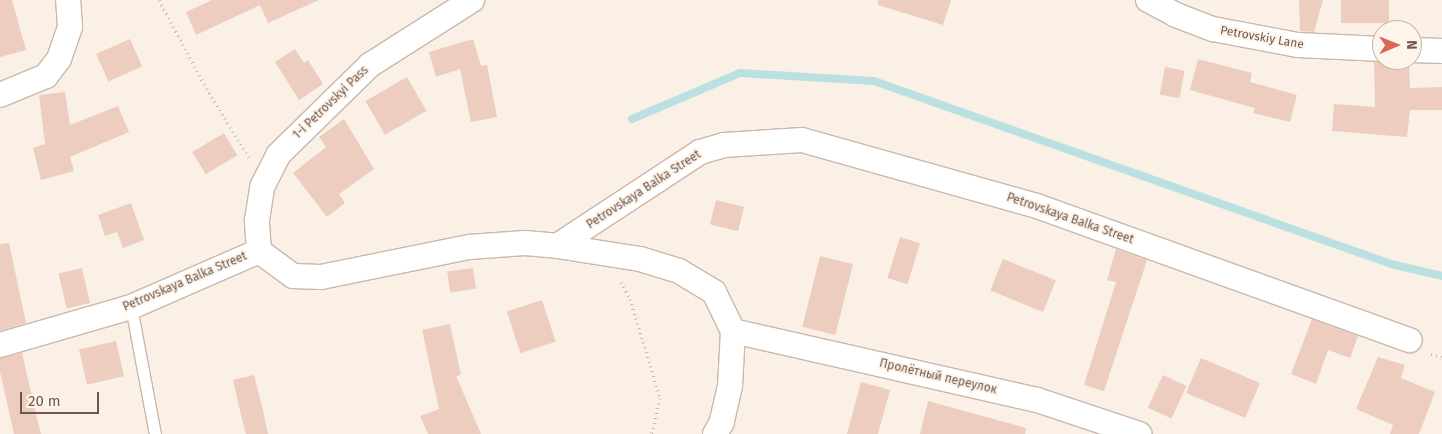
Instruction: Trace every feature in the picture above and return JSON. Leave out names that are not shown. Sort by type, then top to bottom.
[{"type":"street","points":[[0,95],[46,76],[59,59],[70,27],[68,0]]},
{"type":"street","name":"1-i Petrovskyi Pass","points":[[259,251],[257,220],[264,182],[278,155],[370,65],[472,0]]},
{"type":"street","name":"Petrovskiy Lane","points":[[1148,0],[1176,15],[1213,29],[1298,45],[1372,49]]},
{"type":"street","points":[[1422,50],[1442,51]]},
{"type":"street","name":"Petrovskaya Balka Street","points":[[0,345],[131,307],[259,251],[292,276],[321,277],[469,247],[525,243],[557,246],[700,152],[724,145],[802,140],[1037,206],[1410,340]]},
{"type":"street","points":[[557,246],[640,259],[679,271],[714,292],[733,331],[730,386],[722,422],[715,434]]},
{"type":"street","name":"Пролётный переулок","points":[[733,331],[1036,400],[1139,434]]},
{"type":"lane","points":[[131,307],[155,434]]},
{"type":"path","points":[[159,0],[204,84],[264,182]]},
{"type":"path","points":[[605,254],[630,299],[660,398],[652,434]]},
{"type":"building","points":[[0,0],[12,0],[26,50],[0,57]]},
{"type":"building","points":[[212,0],[319,0],[268,23],[260,5],[196,35],[186,12]]},
{"type":"building","points":[[878,0],[951,0],[943,25],[878,5]]},
{"type":"building","points":[[1299,0],[1323,0],[1314,32],[1300,31]]},
{"type":"building","points":[[1341,0],[1389,0],[1389,20],[1372,20],[1372,23],[1341,23]]},
{"type":"building","points":[[130,39],[142,66],[108,81],[96,54]]},
{"type":"building","points":[[473,39],[481,66],[487,65],[497,117],[471,122],[460,69],[436,77],[429,52]]},
{"type":"building","points":[[295,49],[304,63],[308,60],[323,84],[299,100],[275,62]]},
{"type":"building","points":[[1198,59],[1252,73],[1250,82],[1297,95],[1290,122],[1253,113],[1255,108],[1190,90]]},
{"type":"building","points":[[1165,67],[1185,71],[1179,98],[1160,94]]},
{"type":"building","points":[[1374,70],[1409,70],[1410,88],[1442,87],[1442,110],[1410,110],[1407,137],[1332,131],[1334,104],[1375,107]]},
{"type":"building","points":[[407,77],[426,111],[385,135],[365,101]]},
{"type":"building","points":[[65,92],[70,125],[118,106],[129,132],[70,157],[74,171],[41,180],[33,148],[45,144],[39,95]]},
{"type":"building","points":[[344,119],[374,169],[339,194],[345,203],[327,217],[293,173],[326,147],[319,137]]},
{"type":"building","points":[[224,133],[237,155],[206,174],[192,152]]},
{"type":"building","points":[[716,200],[744,207],[738,231],[710,224]]},
{"type":"building","points":[[131,203],[144,240],[123,248],[117,232],[105,236],[98,215]]},
{"type":"building","points":[[900,237],[920,243],[908,284],[887,278]]},
{"type":"building","points":[[9,243],[26,323],[0,331],[0,244]]},
{"type":"building","points":[[1116,249],[1147,260],[1104,391],[1084,385],[1116,282],[1107,280]]},
{"type":"building","points":[[820,256],[853,264],[835,335],[802,327]]},
{"type":"building","points":[[1003,259],[1056,280],[1043,312],[990,291]]},
{"type":"building","points":[[82,268],[90,303],[67,308],[59,273]]},
{"type":"building","points":[[473,268],[476,289],[450,292],[447,272]]},
{"type":"building","points":[[542,300],[556,342],[520,353],[507,311]]},
{"type":"building","points":[[1312,319],[1358,336],[1350,358],[1328,350],[1316,384],[1291,374]]},
{"type":"building","points":[[450,324],[461,375],[456,376],[481,434],[428,434],[420,416],[439,409],[422,330]]},
{"type":"building","points":[[116,341],[124,376],[87,385],[79,350]]},
{"type":"building","points":[[22,353],[41,434],[14,434],[0,372],[0,358]]},
{"type":"building","points":[[1378,357],[1405,365],[1401,378],[1435,392],[1419,434],[1390,434],[1393,425],[1356,409]]},
{"type":"building","points":[[1201,358],[1260,383],[1245,418],[1186,393]]},
{"type":"building","points":[[254,375],[268,434],[246,434],[240,411],[233,380]]},
{"type":"building","points":[[1163,375],[1187,386],[1171,419],[1148,408]]},
{"type":"building","points":[[861,382],[890,390],[878,434],[847,434]]},
{"type":"building","points":[[928,401],[1026,428],[1025,434],[920,434]]},
{"type":"waterway","points":[[632,119],[740,73],[874,81],[1391,264],[1442,276]]}]
